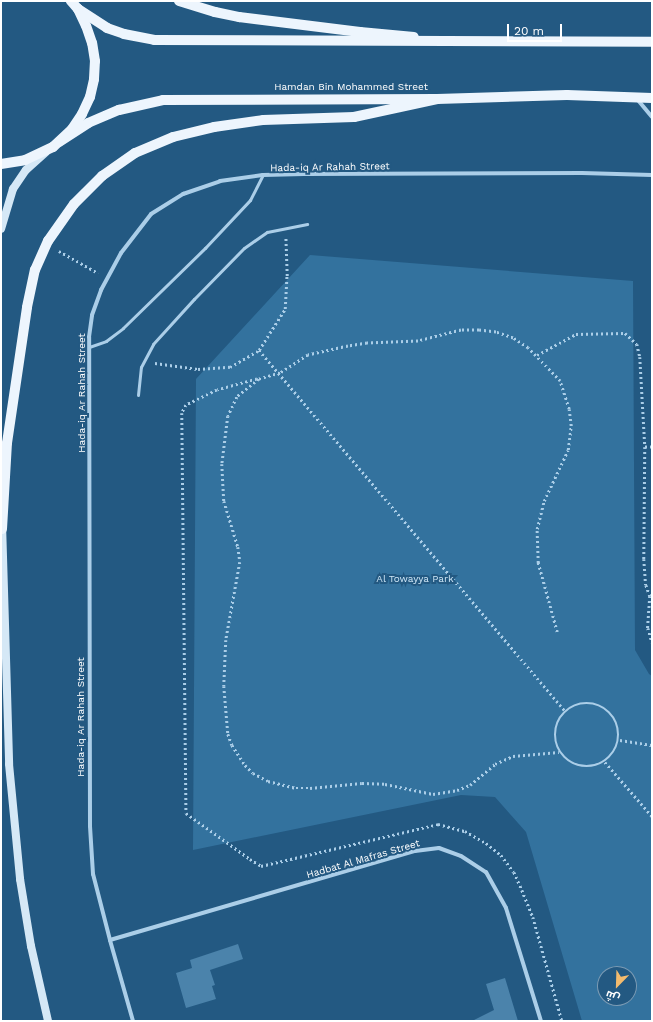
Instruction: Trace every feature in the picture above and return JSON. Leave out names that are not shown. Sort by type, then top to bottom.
[{"type":"main road","points":[[179,1],[215,12],[239,16],[360,32],[390,34],[448,43]]},
{"type":"main road","points":[[73,3],[107,28],[124,34],[154,40],[448,43],[652,42]]},
{"type":"main road","points":[[1,229],[13,189],[26,170],[72,129],[82,114],[90,97],[94,79],[95,61],[92,43],[73,3]]},
{"type":"main road","name":"Hamdan Bin Mohammed Street","points":[[56,144],[88,123],[119,110],[163,100],[186,98],[437,99],[567,95],[652,98]]},
{"type":"main road","points":[[2,529],[8,443],[26,307],[35,270],[46,244],[74,204],[102,176],[135,153],[173,137],[214,127],[263,120],[354,117],[437,99]]},
{"type":"main road","points":[[1,164],[25,160],[56,144]]},
{"type":"main road","points":[[1,501],[11,780],[20,879],[31,946],[48,1021]]},
{"type":"street","points":[[635,97],[652,117]]},
{"type":"street","name":"Hada-iq Ar Rahah Street","points":[[133,1021],[93,874],[90,826],[89,347],[92,316],[107,278],[125,247],[151,214],[183,194],[199,187],[220,181],[263,176],[582,173],[652,176]]},
{"type":"street","name":"Hadbat Al Mafras Street","points":[[110,940],[415,851],[439,848],[461,856],[486,872],[506,908],[541,1021]]},
{"type":"lane","points":[[89,347],[106,342],[123,328],[205,248],[250,200],[263,176]]},
{"type":"lane","points":[[138,395],[141,368],[153,344],[194,299],[244,248],[267,232],[307,224]]},
{"type":"path","points":[[144,361],[171,367],[230,367],[259,350],[285,309],[287,276],[286,228]]},
{"type":"path","points":[[46,244],[107,278]]},
{"type":"path","points":[[557,632],[538,563],[536,529],[544,501],[568,450],[571,426],[569,409],[560,381],[537,355],[513,338],[496,332],[461,330],[418,342],[367,343],[327,350],[308,355],[280,373],[217,390],[186,405],[182,413],[186,813],[250,860],[261,866],[438,824],[465,831],[476,837],[501,855],[514,872],[533,917],[562,1021]]},
{"type":"path","points":[[537,355],[576,334],[625,333],[637,344],[640,357],[644,446],[644,558],[646,584],[650,596],[648,628],[652,642]]},
{"type":"path","points":[[259,350],[565,710]]},
{"type":"path","points":[[259,379],[237,397],[228,416],[222,464],[224,501],[238,547],[240,562],[226,640],[224,686],[225,710],[228,734],[232,745],[245,765],[268,781],[296,788],[362,783],[385,784],[433,794],[457,790],[470,785],[504,759],[523,754],[558,752]]},
{"type":"path","points":[[644,446],[652,447]]},
{"type":"path","points":[[586,702],[597,704],[608,710],[615,718],[619,729],[620,740],[615,753],[605,762],[593,767],[580,767],[568,761],[558,752],[555,741],[555,730],[558,719],[565,710],[586,702]]},
{"type":"path","points":[[620,740],[652,745]]},
{"type":"path","points":[[605,762],[652,816]]},
{"type":"green space","name":"Al Towayya Park","points":[[310,255],[633,281],[635,650],[649,674],[652,676],[652,1021],[582,1021],[526,832],[495,797],[461,795],[193,850],[196,379]]},
{"type":"building","points":[[238,944],[243,959],[210,970],[215,985],[212,986],[216,999],[186,1008],[176,973],[192,968],[190,960]]},
{"type":"building","points":[[505,978],[518,1021],[472,1021],[494,1010],[486,984]]}]
